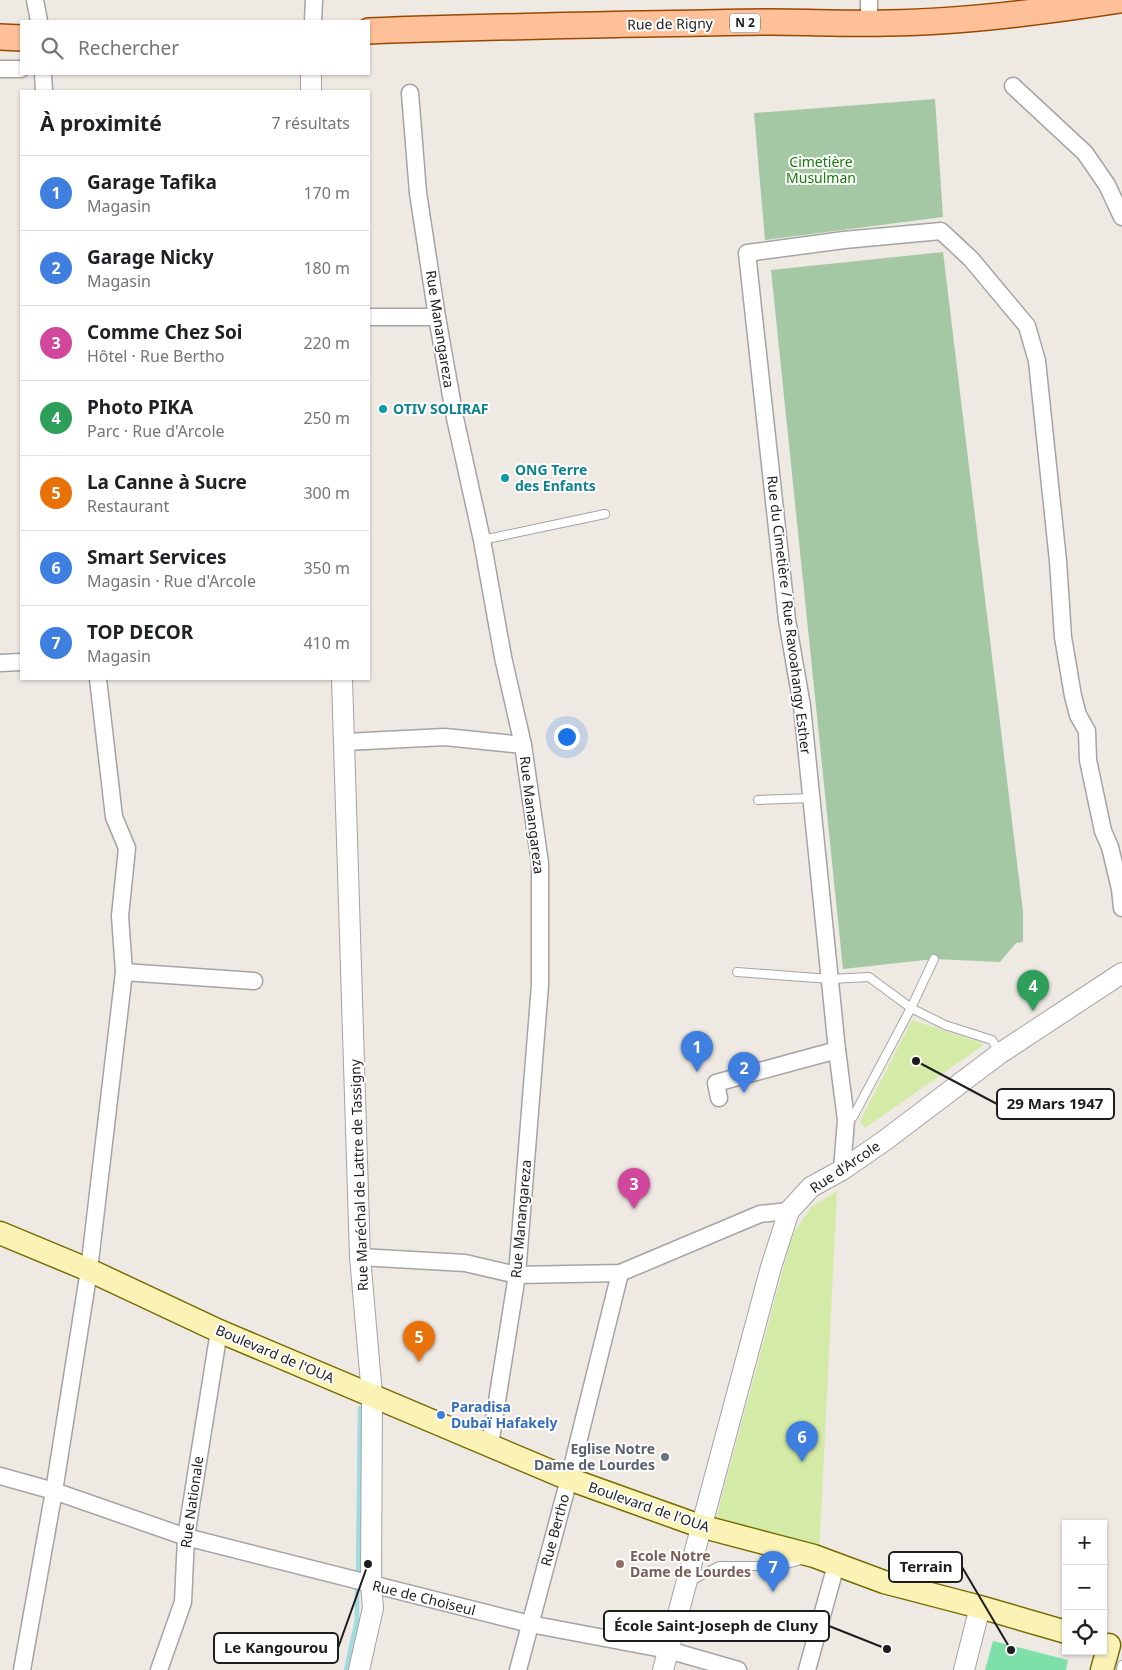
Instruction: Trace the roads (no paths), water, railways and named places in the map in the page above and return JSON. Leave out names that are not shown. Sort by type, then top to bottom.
[{"type":"main road","name":"Rue de Rigny","points":[[370,31],[573,24],[772,22],[869,12],[939,21],[1051,5],[1120,0]]},
{"type":"main road","points":[[0,38],[20,38]]},
{"type":"main road","name":"Boulevard de l'OUA","points":[[0,1233],[89,1270],[219,1331],[569,1479],[700,1526],[814,1556],[884,1582],[1062,1631]]},
{"type":"main road","points":[[1102,1670],[1111,1645]]},
{"type":"street","points":[[35,0],[39,20]]},
{"type":"street","points":[[313,20],[314,0]]},
{"type":"street","points":[[0,69],[20,69]]},
{"type":"street","points":[[43,75],[44,90]]},
{"type":"street","points":[[311,75],[311,90]]},
{"type":"street","points":[[1013,86],[1085,153],[1107,186],[1122,217]]},
{"type":"street","name":"Rue Manangareza","points":[[410,92],[418,193],[437,317],[452,403],[482,540],[503,657],[522,745],[540,863],[540,985],[516,1275],[490,1445]]},
{"type":"street","name":"Rue du Cimetière / Rue Ravoahangy Esther","points":[[842,1170],[846,1120],[837,1050],[802,706],[787,620],[747,253],[844,240],[941,231],[971,259],[1027,326],[1037,360],[1058,561],[1063,637],[1073,696],[1078,715],[1087,731],[1088,760],[1103,830],[1110,848],[1120,889],[1122,908]]},
{"type":"street","points":[[370,317],[437,317]]},
{"type":"street","points":[[0,663],[20,662]]},
{"type":"street","points":[[22,1670],[54,1492],[89,1270],[124,972],[120,916],[127,848],[114,817],[98,680]]},
{"type":"street","name":"Rue Maréchal de Lattre de Tassigny","points":[[342,680],[360,1258],[372,1395],[371,1585],[373,1608],[359,1670]]},
{"type":"street","points":[[345,742],[445,737],[522,745]]},
{"type":"street","points":[[124,972],[254,981]]},
{"type":"street","name":"Rue d'Arcole","points":[[663,1670],[771,1266],[789,1211],[811,1188],[842,1170],[884,1141],[1000,1054],[1122,973]]},
{"type":"street","points":[[719,1098],[716,1083],[837,1050]]},
{"type":"street","points":[[360,1258],[465,1263],[516,1275],[620,1273],[760,1214],[789,1211]]},
{"type":"street","name":"Rue Bertho","points":[[518,1670],[569,1479],[620,1273]]},
{"type":"street","name":"Rue Nationale","points":[[159,1670],[183,1602],[186,1537],[219,1331]]},
{"type":"street","name":"Rue de Choiseul","points":[[0,1476],[54,1492],[186,1537],[530,1624],[668,1650],[738,1670]]},
{"type":"street","points":[[807,1670],[836,1565]]},
{"type":"street","points":[[964,1670],[980,1607]]},
{"type":"lane","points":[[482,540],[605,514]]},
{"type":"lane","points":[[758,800],[812,798]]},
{"type":"lane","points":[[846,1120],[853,1117],[934,959]]},
{"type":"lane","points":[[737,972],[830,979],[870,977],[910,1008],[945,1025],[992,1040],[1000,1054]]},
{"type":"lane","points":[[687,1583],[719,1566],[779,1566],[814,1556]]},
{"type":"lane","points":[[1121,1670],[1122,1665]]},
{"type":"waterway","points":[[358,1577],[360,1408]]},
{"type":"waterway","points":[[346,1670],[357,1620],[357,1585]]},
{"type":"place","name":"OTIV SOLIRAF","points":[[383,409]]},
{"type":"place","name":"ONG Terre des Enfants","points":[[505,478]]},
{"type":"place","name":"Photo PIKA","points":[[1033,1011]]},
{"type":"place","name":"29 Mars 1947","points":[[916,1061]]},
{"type":"place","name":"Garage Tafika","points":[[697,1072]]},
{"type":"place","name":"Garage Nicky","points":[[744,1093]]},
{"type":"place","name":"Comme Chez Soi","points":[[634,1209]]},
{"type":"place","name":"La Canne à Sucre","points":[[419,1362]]},
{"type":"place","name":"Paradisa Dubaï Hafakely","points":[[441,1415]]},
{"type":"place","name":"Eglise Notre Dame de Lourdes","points":[[665,1457]]},
{"type":"place","name":"Smart Services","points":[[802,1462]]},
{"type":"place","name":"Le Kangourou","points":[[368,1564]]},
{"type":"place","name":"Ecole Notre Dame de Lourdes","points":[[620,1564]]},
{"type":"place","name":"TOP DECOR","points":[[773,1592]]},
{"type":"place","name":"École Saint-Joseph de Cluny","points":[[887,1649]]},
{"type":"place","name":"Terrain","points":[[1011,1650]]},
{"type":"park label","name":"Cimetière Musulman","points":[[821,170]]}]
